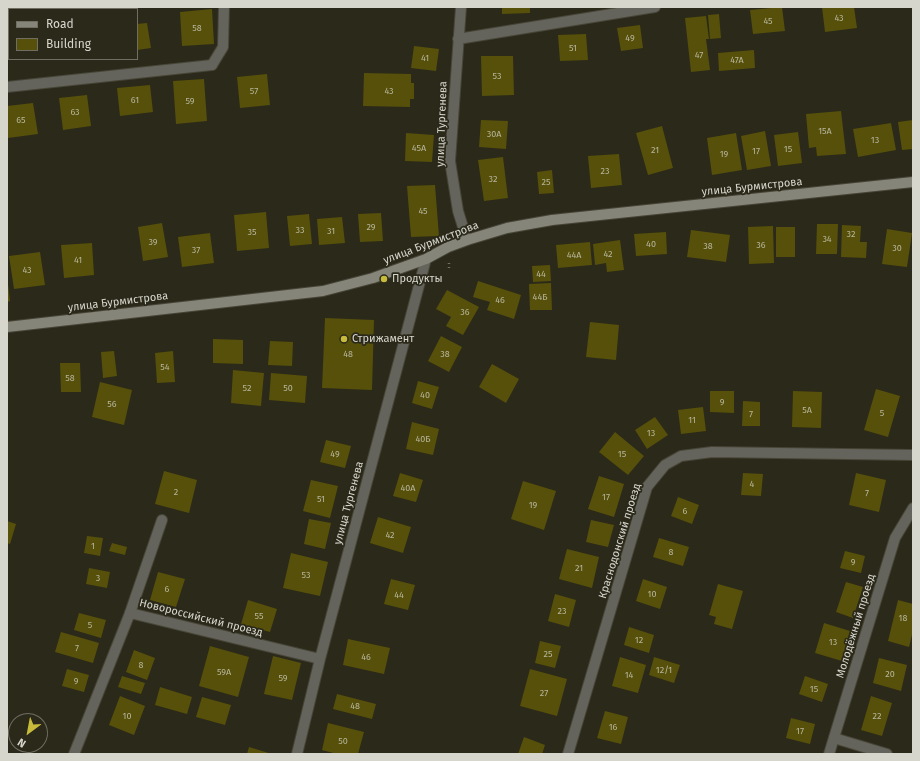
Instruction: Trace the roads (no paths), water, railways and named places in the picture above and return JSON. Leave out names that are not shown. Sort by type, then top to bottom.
[{"type":"street","points":[[7,87],[212,65],[223,47],[224,7]]},
{"type":"street","name":"улица Тургенева","points":[[461,7],[450,161],[458,211],[467,240]]},
{"type":"street","points":[[458,40],[655,7]]},
{"type":"street","name":"улица Бурмистрова","points":[[7,327],[323,291],[373,278],[426,259],[448,247],[467,240],[507,228],[552,220],[913,182]]},
{"type":"street","name":"улица Тургенева","points":[[297,754],[320,660],[426,259]]},
{"type":"street","name":"Краснодонский проезд","points":[[568,754],[647,487],[665,465],[681,456],[712,452],[913,455]]},
{"type":"street","name":"Молодёжный проезд","points":[[829,754],[895,538],[913,508]]},
{"type":"street","points":[[130,613],[162,520]]},
{"type":"street","name":"Новороссийский проезд","points":[[74,754],[130,613],[320,660]]},
{"type":"street","points":[[834,738],[887,754]]},
{"type":"place","name":"Продукты","points":[[384,279]]},
{"type":"place","name":"Стрижамент","points":[[344,339]]}]
